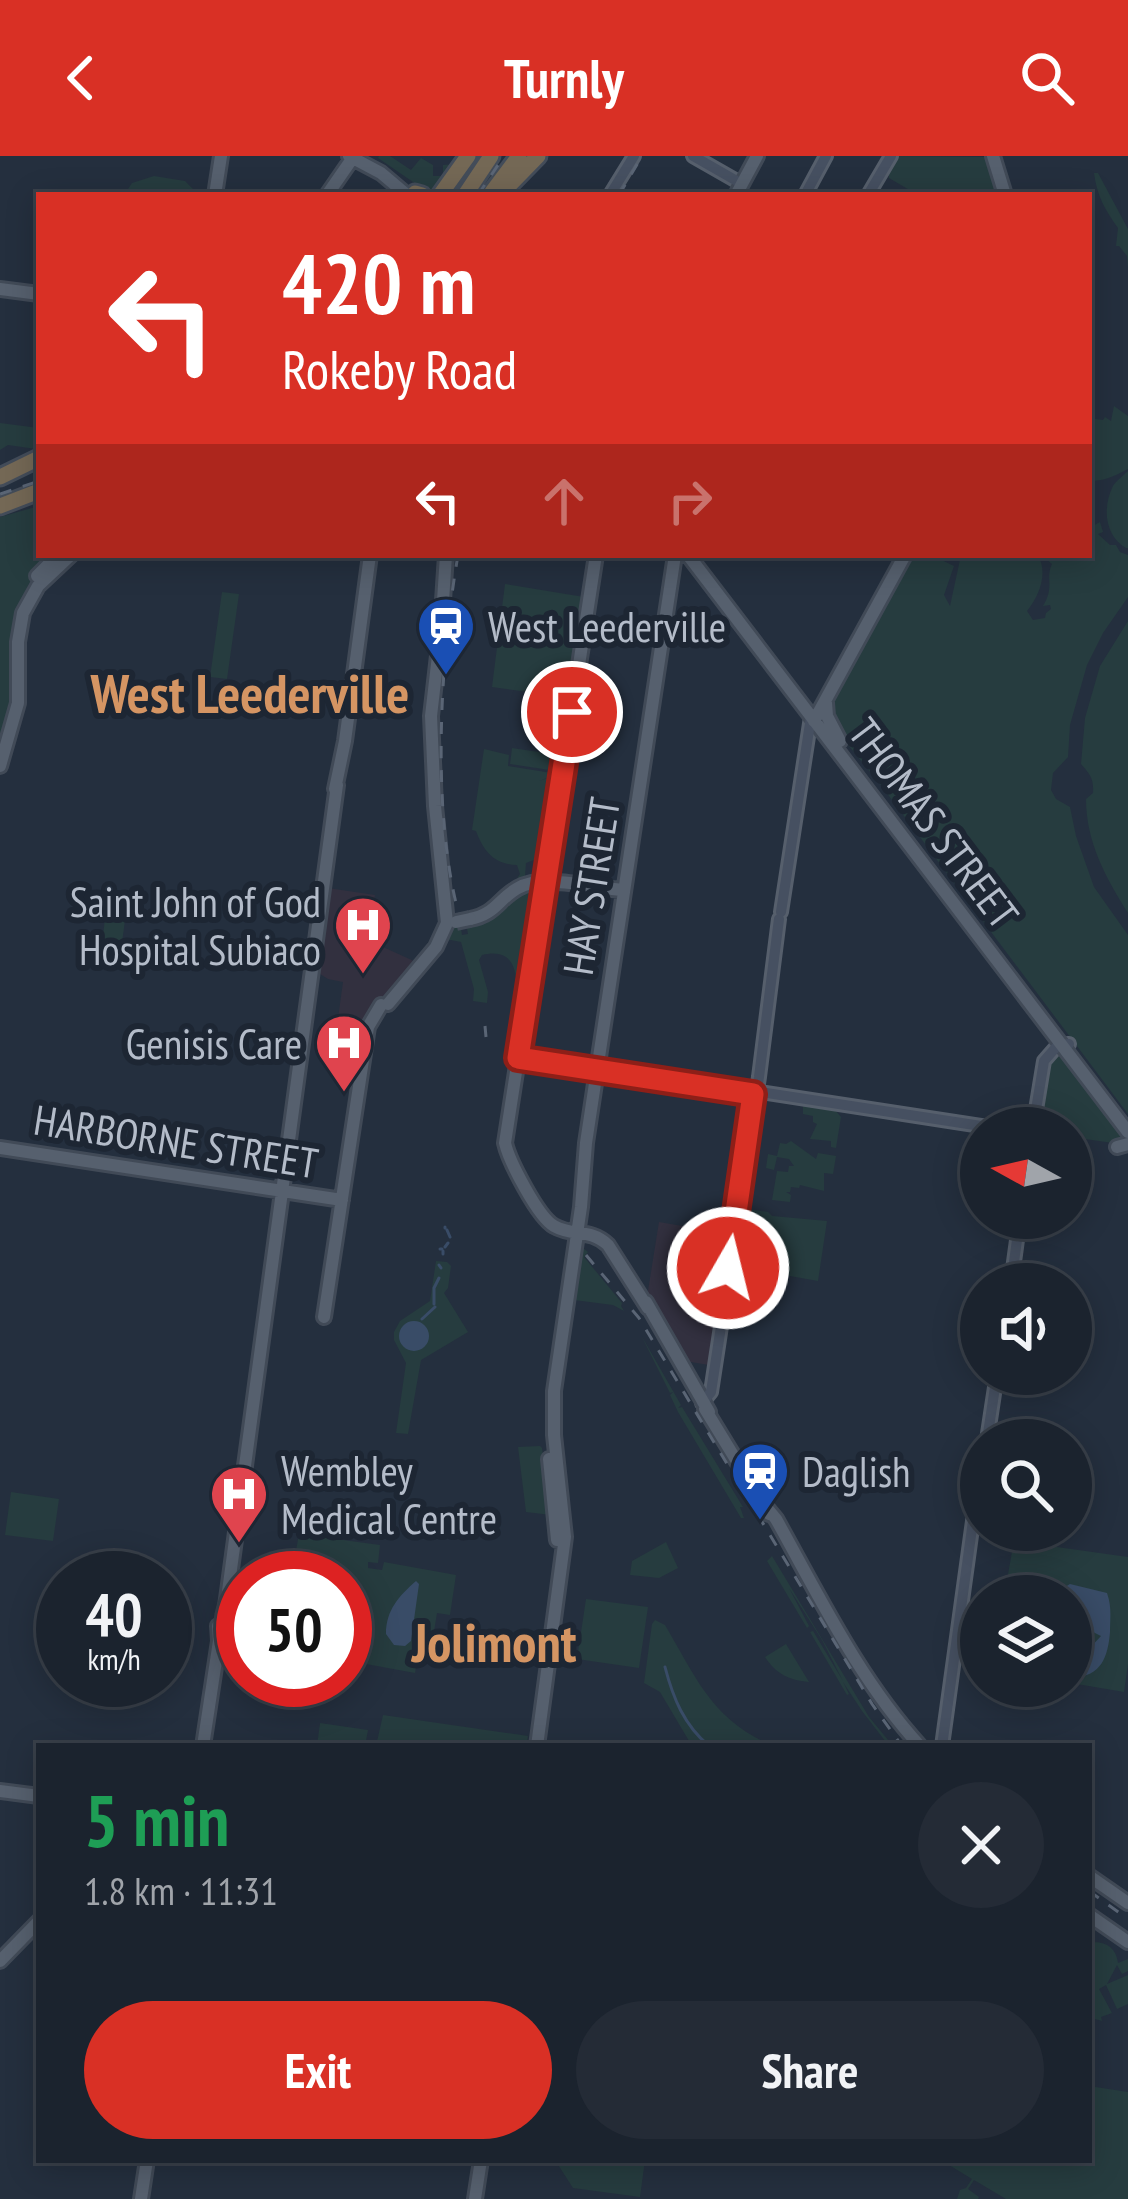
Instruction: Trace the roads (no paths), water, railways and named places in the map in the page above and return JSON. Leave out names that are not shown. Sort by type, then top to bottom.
[{"type":"highway","points":[[442,192],[468,156]]},
{"type":"highway","points":[[466,192],[486,156]]},
{"type":"highway","points":[[503,192],[538,156]]},
{"type":"highway","points":[[516,192],[538,156]]},
{"type":"highway","points":[[489,192],[516,158]]},
{"type":"highway","points":[[0,477],[36,462]]},
{"type":"highway","points":[[0,508],[36,496]]},
{"type":"main road","points":[[216,192],[222,156]]},
{"type":"main road","points":[[610,192],[631,156]]},
{"type":"main road","points":[[696,156],[738,186],[754,156]]},
{"type":"main road","points":[[807,192],[826,156]]},
{"type":"main road","points":[[870,192],[891,156]]},
{"type":"main road","points":[[331,189],[360,157],[401,179],[413,192]]},
{"type":"main road","points":[[996,157],[1006,192]]},
{"type":"main road","points":[[0,289],[36,294]]},
{"type":"main road","points":[[0,756],[16,696],[20,608],[38,575],[55,558]]},
{"type":"main road","points":[[232,1551],[369,558]]},
{"type":"main road","points":[[343,747],[369,558]]},
{"type":"main road","points":[[445,558],[432,735],[436,815],[455,920]]},
{"type":"main road","points":[[596,558],[506,1143],[515,1168],[552,1225],[567,1235],[606,1238],[648,1308]]},
{"type":"main road","name":"HAY STREET","points":[[577,1235],[583,1224],[583,1169],[620,891],[675,558]]},
{"type":"main road","name":"THOMAS STREET","points":[[692,558],[896,836],[1128,1122]]},
{"type":"main road","points":[[813,721],[900,558]]},
{"type":"main road","points":[[703,1398],[757,1093],[813,721],[900,558]]},
{"type":"main road","points":[[0,766],[18,703],[23,613],[35,590],[74,559]]},
{"type":"main road","points":[[440,618],[428,716],[443,901],[455,920]]},
{"type":"main road","points":[[836,680],[826,709],[840,741]]},
{"type":"main road","points":[[346,700],[352,685]]},
{"type":"main road","name":"THOMAS STREET","points":[[813,721],[840,741],[1128,1132]]},
{"type":"main road","points":[[327,1317],[359,1097],[372,1026],[384,1005],[455,920],[490,913],[516,890],[568,883],[620,891]]},
{"type":"main road","points":[[1037,1107],[1042,1072],[1065,1042]]},
{"type":"main road","points":[[521,1058],[960,1125]]},
{"type":"main road","points":[[833,1105],[960,1123]]},
{"type":"main road","name":"HARBORNE STREET","points":[[0,1149],[341,1202]]},
{"type":"main road","points":[[338,1235],[350,1156]]},
{"type":"main road","points":[[515,1168],[553,1220],[577,1235]]},
{"type":"main road","points":[[552,1225],[608,1245],[875,1687],[917,1743]]},
{"type":"main road","points":[[532,1743],[565,1532],[553,1413],[577,1235]]},
{"type":"main road","points":[[941,1743],[970,1551]]},
{"type":"main road","points":[[204,1743],[216,1660]]},
{"type":"main road","points":[[204,1743],[216,1661]]},
{"type":"main road","points":[[0,1789],[36,1795]]},
{"type":"main road","points":[[1092,1878],[1128,1903]]},
{"type":"main road","points":[[1092,1918],[1128,1943]]},
{"type":"main road","points":[[0,1961],[36,1924]]},
{"type":"main road","points":[[143,2199],[148,2163]]},
{"type":"main road","points":[[471,2199],[477,2163]]},
{"type":"water","points":[[414,1321],[425,1325],[429,1336],[425,1347],[414,1351],[403,1347],[399,1336],[403,1325]]},
{"type":"water","points":[[416,1581],[411,1641],[394,1645],[386,1634],[388,1618]]},
{"type":"water","points":[[1092,1589],[1107,1593],[1110,1632],[1105,1657],[1092,1672],[1092,1646],[1101,1636],[1093,1632]]},
{"type":"waterway","points":[[447,1230],[450,1237]]},
{"type":"waterway","points":[[445,1247],[448,1243]]},
{"type":"waterway","points":[[434,1304],[439,1278]]},
{"type":"waterway","points":[[422,1319],[435,1307]]},
{"type":"waterway","points":[[665,1667],[681,1710],[706,1743]]},
{"type":"railway","points":[[480,192],[504,156]]},
{"type":"railway","points":[[621,192],[642,156]]},
{"type":"railway","points":[[0,494],[36,482]]},
{"type":"railway","points":[[458,558],[441,735],[444,830],[459,915]]},
{"type":"railway","points":[[485,1026],[486,1037]]},
{"type":"railway","points":[[586,1255],[639,1318],[900,1743]]},
{"type":"railway","points":[[1092,1893],[1128,1919]]},
{"type":"place","name":"West Leederville","points":[[446,677]]},
{"type":"place","name":"Saint John of God Hospital Subiaco","points":[[363,976]]},
{"type":"place","name":"Genisis Care","points":[[344,1094]]},
{"type":"place","name":"Daglish","points":[[760,1522]]},
{"type":"place","name":"Wembley Medical Centre","points":[[239,1545]]},
{"type":"district","name":"West Leederville","points":[[250,693]]},
{"type":"district","name":"Jolimont","points":[[494,1642]]}]
